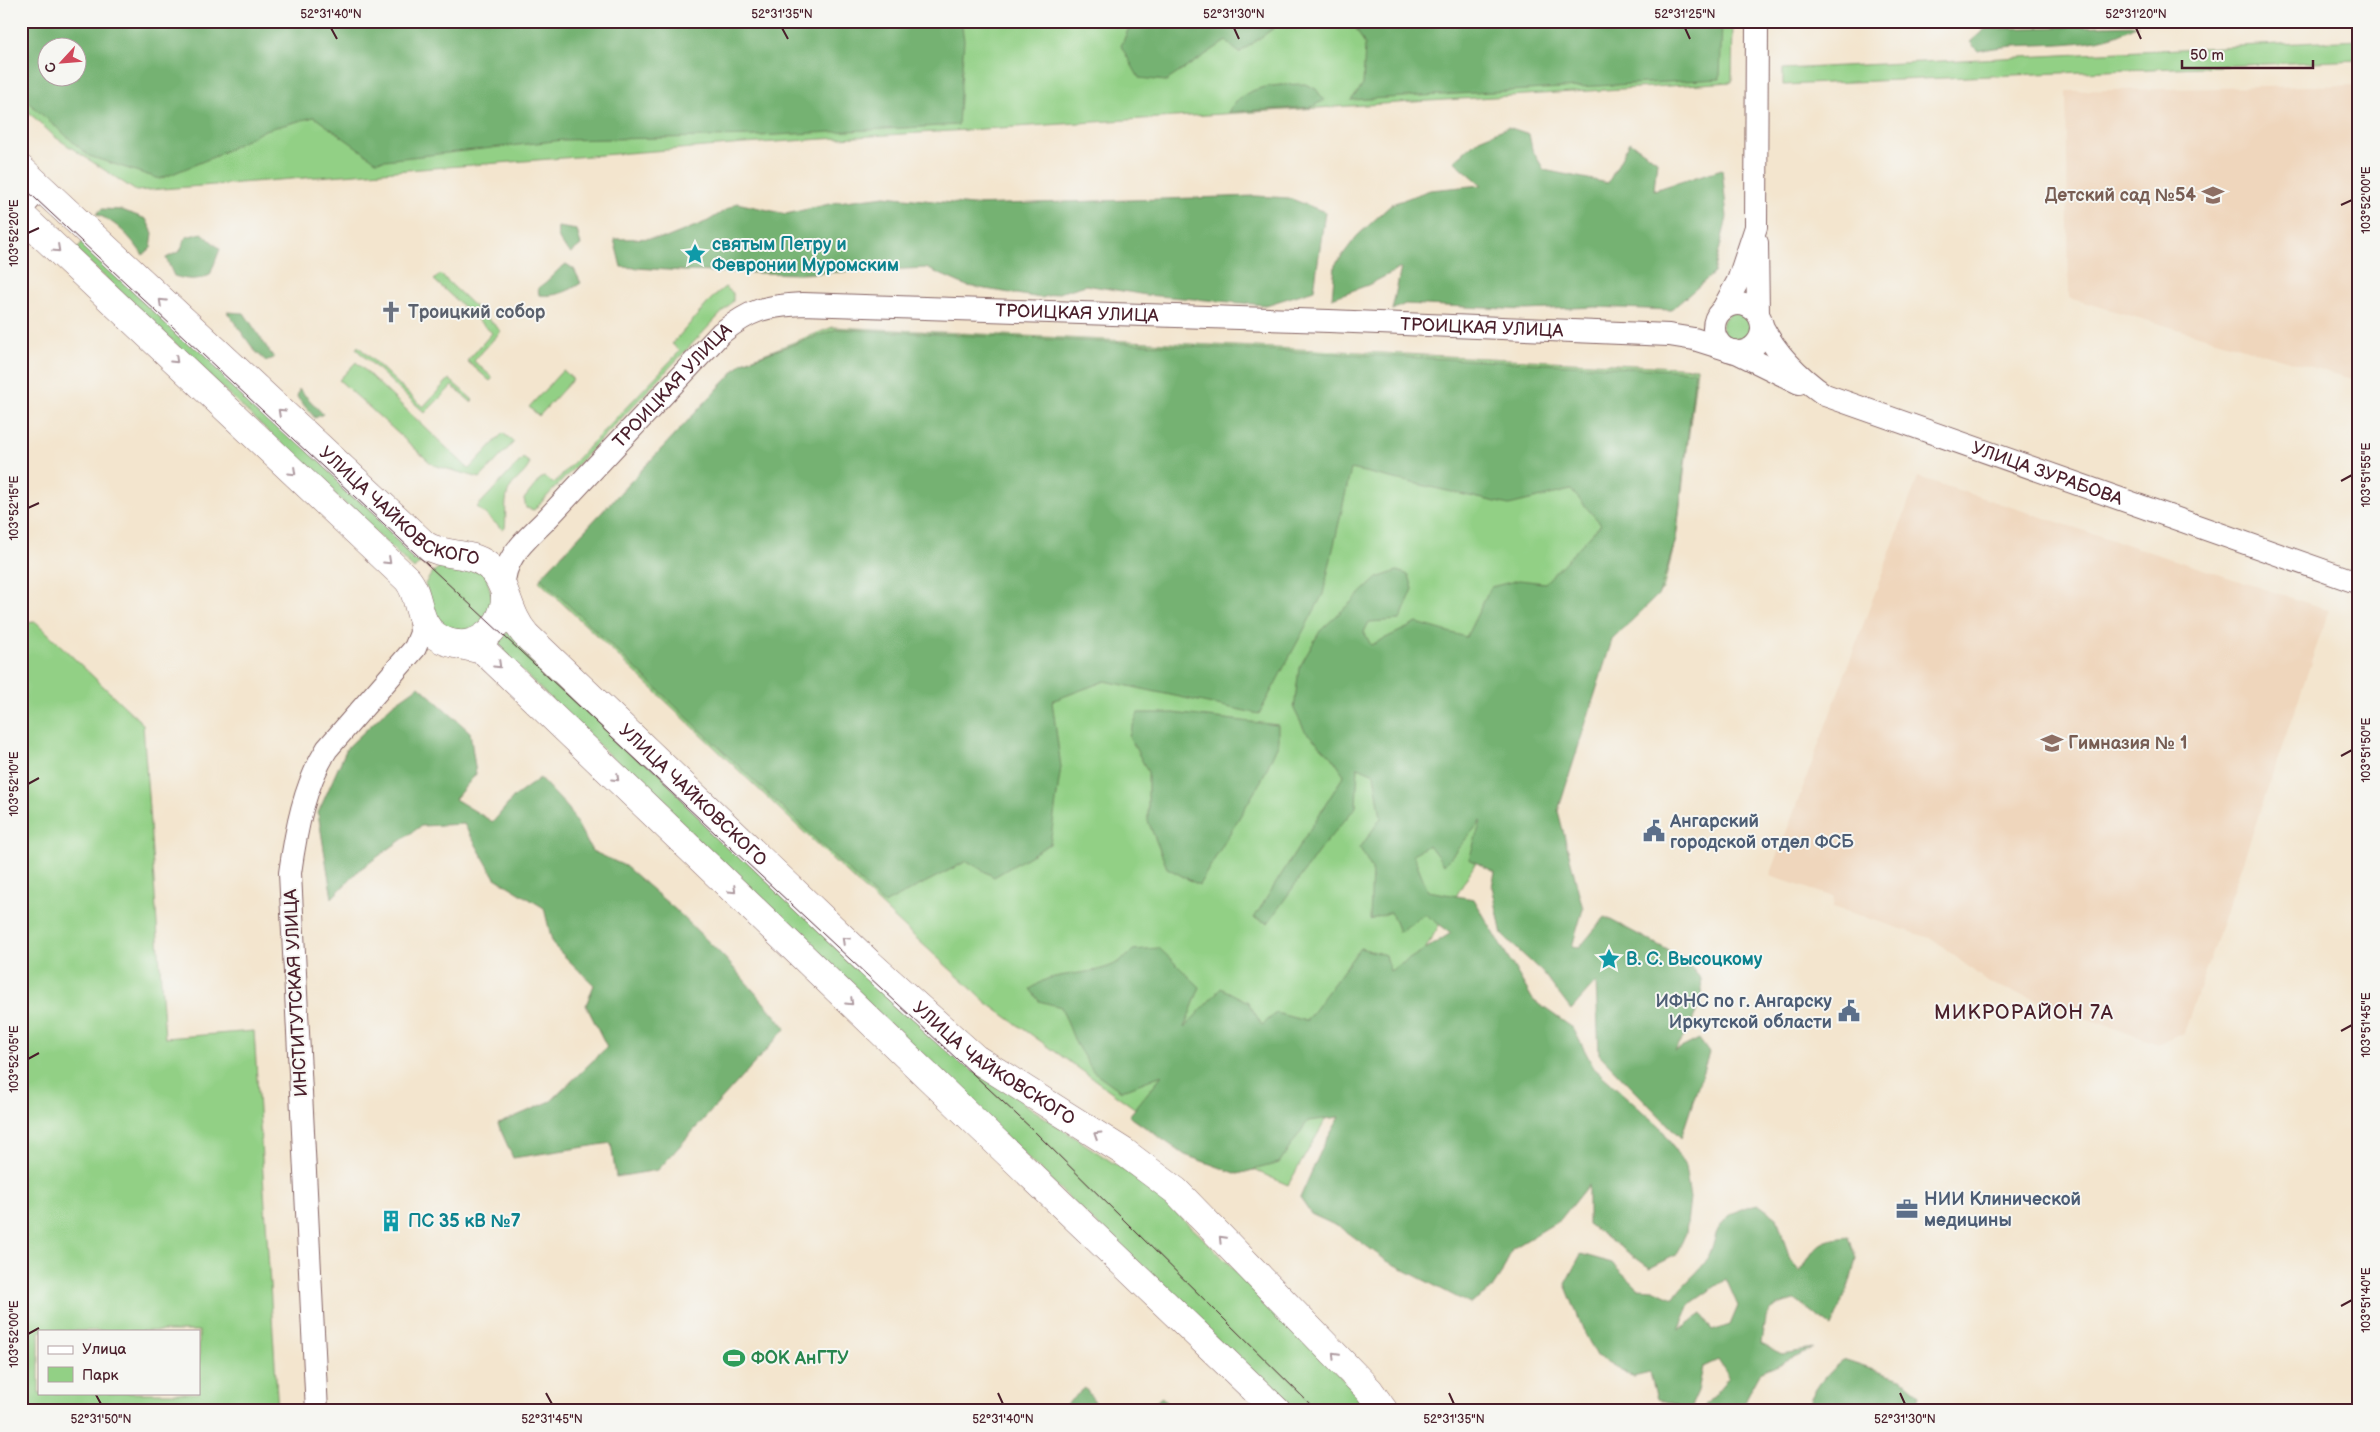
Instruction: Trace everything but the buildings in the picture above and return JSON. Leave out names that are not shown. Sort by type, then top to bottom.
[{"type":"main road","name":"УЛИЦА ЧАЙКОВСКОГО","points":[[21,169],[420,540],[441,553],[468,557],[482,562],[492,569],[514,619],[526,635],[869,963],[975,1058],[1124,1152],[1176,1192],[1369,1390],[1384,1411]]},
{"type":"main road","name":"УЛИЦА ЧАЙКОВСКОГО","points":[[21,216],[415,599]]},
{"type":"main road","points":[[468,557],[448,558],[433,567],[422,580],[415,599],[434,635],[445,641],[465,643],[483,650],[1277,1411]]},
{"type":"main road","points":[[465,643],[490,634],[498,625],[503,614],[504,593]]},
{"type":"street","points":[[1756,227],[1738,281],[1714,322],[1715,334],[1720,344],[1732,351],[1746,350],[1754,345],[1760,336],[1756,227],[1757,21]]},
{"type":"street","points":[[21,209],[41,187]]},
{"type":"street","points":[[1669,335],[1694,327],[1720,312],[1740,304],[1752,308],[1760,320]]},
{"type":"street","name":"ТРОИЦКАЯ УЛИЦА","points":[[520,545],[544,522],[721,333],[744,316],[769,306],[833,305],[1669,335],[1694,339],[1732,351],[1824,395]]},
{"type":"street","name":"УЛИЦА ЗУРАБОВА","points":[[1760,320],[1782,358],[1803,379],[1824,395],[2359,583]]},
{"type":"street","points":[[468,557],[496,556],[520,545]]},
{"type":"street","points":[[504,593],[507,565],[520,545]]},
{"type":"street","name":"ИНСТИТУТСКАЯ УЛИЦА","points":[[317,1411],[290,873],[298,818],[320,760],[406,661],[421,636],[415,599]]},
{"type":"street","points":[[406,661],[418,652],[432,646],[465,643]]},
{"type":"shaded area","name":"Детский сад №54","points":[[2359,85],[2359,381],[2069,298],[2066,91]]},
{"type":"shaded area","name":"Гимназия № 1","points":[[1918,477],[2329,610],[2184,1033],[2158,1044],[1989,983],[1933,939],[1833,907],[1834,897],[1770,876]]},
{"type":"green space","points":[[21,21],[1733,21],[1732,82],[744,144],[136,191],[55,137],[21,105]]},
{"type":"green space","points":[[21,21],[961,21],[964,40],[958,125],[758,136],[563,140],[376,161],[314,117],[265,130],[216,156],[160,179],[89,156],[21,96]]},
{"type":"green space","points":[[1132,21],[1277,21],[1278,25],[1239,53],[1226,41],[1166,81],[1139,78],[1121,46]]},
{"type":"green space","points":[[1352,21],[1722,21],[1720,79],[1351,100],[1363,85],[1365,45]]},
{"type":"green space","points":[[2138,25],[2116,35],[2096,40],[2063,44],[2011,46],[1978,51],[1970,42],[1985,29]]},
{"type":"green space","points":[[2359,40],[2359,60],[1783,85],[1783,69]]},
{"type":"green space","points":[[1305,84],[1316,89],[1324,100],[1312,107],[1228,112],[1243,96],[1252,91],[1272,86]]},
{"type":"green space","points":[[1508,127],[1529,134],[1532,149],[1544,170],[1608,183],[1630,142],[1657,161],[1654,190],[1722,169],[1727,217],[1714,273],[1671,310],[1595,307],[1526,310],[1405,304],[1392,310],[1401,268],[1368,285],[1332,298],[1335,265],[1357,236],[1392,204],[1430,190],[1482,185],[1454,161],[1479,139]]},
{"type":"green space","points":[[885,196],[972,205],[1256,196],[1289,198],[1325,212],[1314,290],[1266,305],[1146,295],[1086,285],[1041,298],[967,286],[926,268],[800,274],[683,271],[621,267],[614,239],[666,238],[708,221],[737,203],[786,214],[838,202]]},
{"type":"green space","points":[[102,209],[122,210],[146,219],[153,233],[151,248],[143,255],[122,231],[111,222],[96,214]]},
{"type":"green space","points":[[558,227],[577,230],[581,245],[571,253],[560,242]]},
{"type":"green space","points":[[202,233],[220,249],[210,275],[192,279],[174,276],[166,258],[180,251],[186,237]]},
{"type":"green space","points":[[86,238],[426,556],[414,569],[76,250]]},
{"type":"green space","points":[[566,264],[574,269],[581,283],[561,293],[539,295],[538,288]]},
{"type":"green space","points":[[440,274],[501,331],[474,361],[493,378],[490,381],[467,361],[492,333],[434,280]]},
{"type":"green space","points":[[725,287],[733,293],[733,301],[534,510],[526,508],[524,499],[540,479],[544,477],[554,483],[680,351],[672,344],[715,295]]},
{"type":"green space","points":[[227,312],[244,313],[274,358],[266,361],[255,351]]},
{"type":"green space","points":[[1737,312],[1743,313],[1751,321],[1751,333],[1743,341],[1737,342],[1731,341],[1723,333],[1722,327],[1723,321],[1731,313]]},
{"type":"green space","points":[[833,327],[1697,368],[1676,539],[1663,589],[1611,630],[1288,1185],[1168,1132],[987,1003],[904,927],[539,581],[743,362]]},
{"type":"green space","points":[[837,329],[1695,371],[1676,539],[1659,594],[1612,640],[1558,811],[1583,909],[1572,947],[1579,948],[1605,917],[1683,958],[1701,979],[1703,997],[1689,1028],[1675,1051],[1699,1039],[1709,1053],[1681,1138],[1599,1054],[1596,982],[1571,1010],[1543,973],[1502,935],[1492,886],[1495,872],[1469,859],[1481,821],[1444,865],[1429,845],[1413,854],[1428,891],[1474,899],[1533,1000],[1573,1028],[1594,1068],[1662,1129],[1685,1166],[1690,1198],[1686,1233],[1676,1255],[1650,1268],[1588,1224],[1588,1185],[1560,1220],[1512,1249],[1502,1273],[1490,1291],[1470,1304],[1387,1261],[1343,1229],[1311,1214],[1300,1198],[1323,1146],[1340,1117],[1308,1121],[1279,1163],[1238,1174],[1185,1155],[1129,1116],[1162,1075],[1121,1091],[1093,1071],[1076,1044],[1061,1007],[1039,1001],[1030,989],[1047,979],[1104,968],[1124,958],[1133,950],[1159,948],[1200,987],[1184,1028],[1221,988],[1248,1002],[1262,1025],[1276,1013],[1306,1021],[1360,948],[1386,955],[1390,971],[1451,933],[1425,914],[1399,932],[1391,912],[1370,920],[1372,869],[1360,848],[1381,818],[1374,774],[1358,767],[1356,807],[1321,848],[1268,923],[1254,918],[1344,775],[1332,757],[1305,731],[1294,709],[1299,668],[1320,631],[1377,578],[1397,571],[1409,575],[1413,589],[1400,620],[1369,622],[1364,632],[1371,645],[1417,623],[1466,637],[1491,587],[1519,580],[1545,583],[1601,524],[1571,490],[1509,505],[1351,469],[1323,594],[1259,714],[1105,681],[1052,701],[1061,767],[1050,844],[994,877],[967,861],[884,904],[540,578],[743,362]]},
{"type":"green space","points":[[358,346],[423,407],[449,379],[473,400],[471,402],[452,386],[425,413],[356,349]]},
{"type":"green space","points":[[356,362],[469,469],[503,433],[514,442],[480,478],[433,465],[339,380]]},
{"type":"green space","points":[[563,370],[573,379],[539,416],[529,407]]},
{"type":"green space","points":[[299,389],[323,414],[315,418],[297,397]]},
{"type":"green space","points":[[523,458],[530,463],[512,485],[508,493],[505,528],[503,530],[477,507]]},
{"type":"green space","points":[[442,565],[485,570],[497,617],[453,639],[441,635],[425,584],[432,573]]},
{"type":"green space","points":[[36,622],[143,724],[165,1038],[254,1031],[278,1411],[21,1411],[21,623]]},
{"type":"green space","points":[[509,630],[1023,1103],[1148,1186],[1204,1239],[1375,1411],[1290,1411],[495,645]]},
{"type":"green space","points":[[419,686],[470,732],[476,774],[455,799],[493,822],[514,797],[540,778],[569,809],[592,851],[625,866],[677,911],[724,957],[786,1028],[658,1170],[616,1177],[611,1143],[513,1158],[498,1124],[551,1101],[607,1047],[586,1005],[594,985],[553,945],[544,908],[495,878],[464,824],[421,826],[359,870],[332,898],[318,813],[347,748],[392,705]]},
{"type":"green space","points":[[1138,713],[1173,713],[1278,725],[1278,744],[1261,781],[1199,885],[1167,868],[1148,821],[1148,772],[1129,736]]},
{"type":"green space","points":[[1758,1204],[1777,1218],[1790,1260],[1800,1272],[1818,1246],[1829,1240],[1849,1237],[1856,1258],[1851,1279],[1832,1327],[1795,1300],[1772,1309],[1765,1319],[1761,1344],[1782,1354],[1814,1349],[1760,1373],[1741,1408],[1737,1411],[1704,1411],[1703,1408],[1729,1377],[1718,1360],[1703,1367],[1698,1391],[1690,1409],[1657,1399],[1650,1373],[1633,1377],[1597,1356],[1585,1334],[1565,1284],[1581,1254],[1612,1263],[1638,1288],[1653,1289],[1674,1298],[1709,1256],[1716,1234],[1723,1222],[1738,1210]],"holes":[[[1726,1279],[1738,1306],[1730,1325],[1712,1331],[1702,1314],[1679,1330],[1690,1304]]]},
{"type":"green space","points":[[1843,1360],[1901,1379],[1920,1395],[1915,1411],[1805,1411],[1820,1383]]},
{"type":"green space","points":[[1085,1388],[1102,1411],[1058,1411]]},
{"type":"green space","points":[[1162,1397],[1176,1411],[1142,1411]]},
{"type":"tram line","points":[[21,185],[1033,1130],[1317,1411]]},
{"type":"place","name":"Детский сад №54","points":[[2213,195]]},
{"type":"place","name":"святым Петру и Февронии Муромским","points":[[695,254]]},
{"type":"place","name":"Троицкий собор","points":[[391,312]]},
{"type":"place","name":"Гимназия № 1","points":[[2052,743]]},
{"type":"place","name":"Ангарский городской отдел ФСБ","points":[[1654,831]]},
{"type":"place","name":"В. С. Высоцкому","points":[[1609,959]]},
{"type":"place","name":"ИФНС по г. Ангарску Иркутской области","points":[[1849,1011]]},
{"type":"place","name":"НИИ Клинической медицины","points":[[1907,1209]]},
{"type":"place","name":"ПС 35 кВ №7","points":[[391,1221]]},
{"type":"place","name":"ФОК АнГТУ","points":[[734,1358]]},
{"type":"district","name":"МИКРОРАЙОН 7А","points":[[2024,1013]]}]
